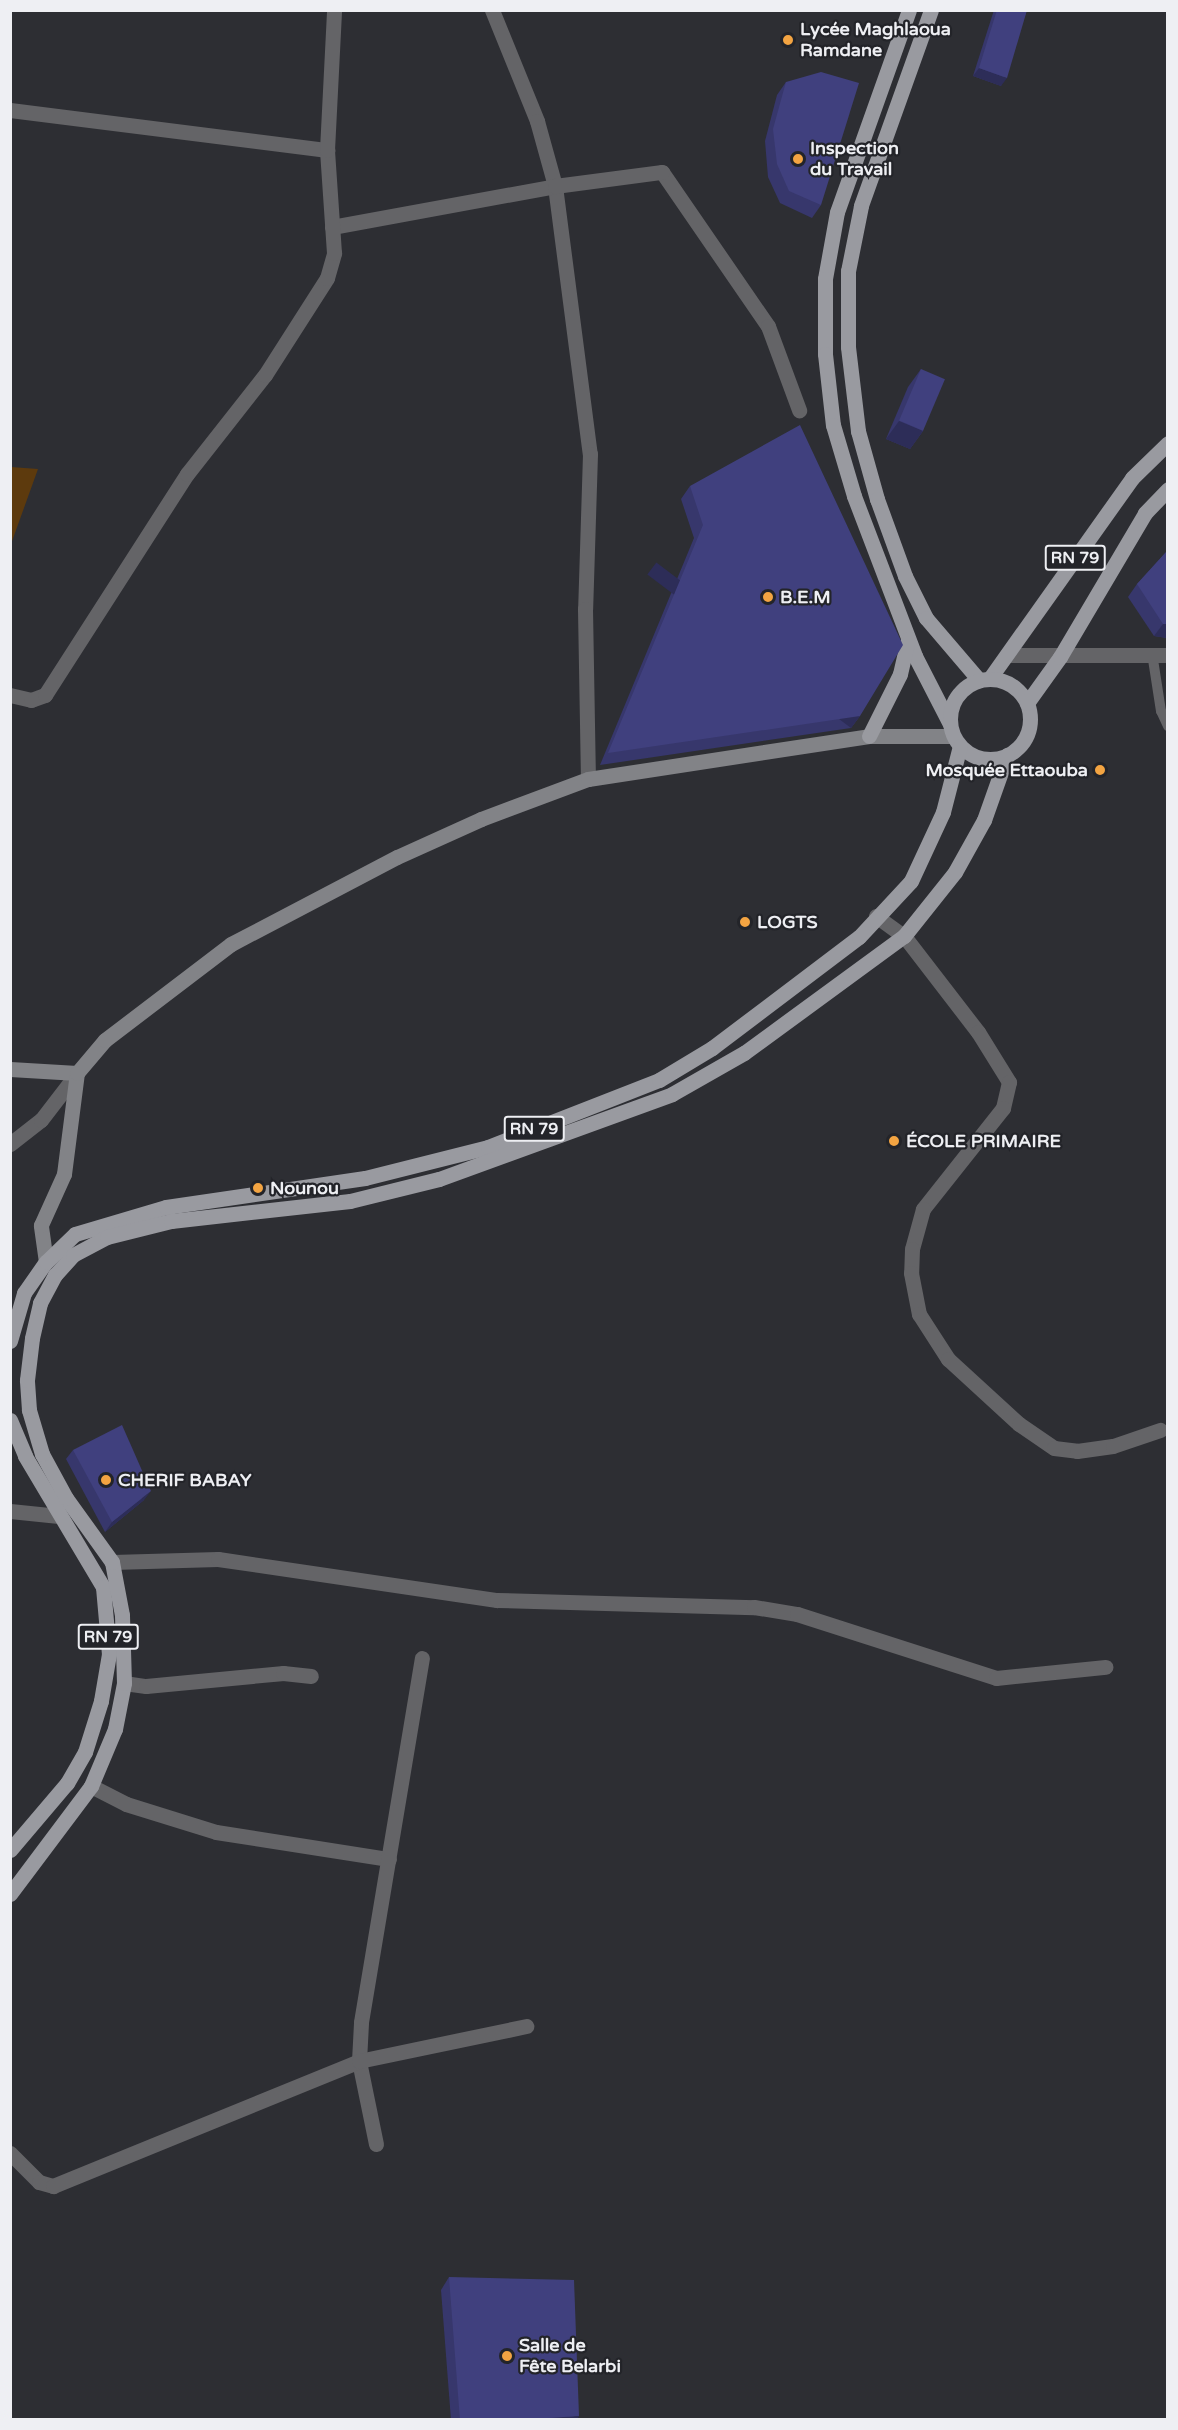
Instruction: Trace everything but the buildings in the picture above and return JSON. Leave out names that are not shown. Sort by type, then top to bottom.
[{"type":"main road","points":[[909,10],[837,212],[825,279],[825,354],[833,426],[854,496],[908,639],[954,735],[982,758],[1007,755]]},
{"type":"main road","points":[[10,1894],[91,1786],[115,1729],[124,1683],[122,1615],[112,1562],[66,1498],[42,1454],[29,1410],[27,1380],[40,1303],[55,1275],[73,1255],[107,1237],[171,1221],[350,1201],[439,1179],[592,1126],[672,1094],[744,1053],[904,936],[955,872],[984,820],[1007,755],[1025,738],[1030,721],[1027,703],[1008,683],[984,679],[926,618],[904,576],[877,499],[858,431],[848,347],[848,271],[861,206],[931,10]]},
{"type":"main road","name":"RN 79","points":[[984,679],[1006,655],[1132,478],[1167,443]]},
{"type":"main road","name":"RN 79","points":[[1027,703],[1060,657],[1145,513],[1167,489]]},
{"type":"main road","points":[[869,736],[900,674],[908,639]]},
{"type":"main road","points":[[954,735],[954,701],[960,692],[984,679]]},
{"type":"main road","points":[[46,1262],[40,1225],[64,1174],[77,1073],[105,1040],[240,939],[397,857],[492,815],[588,779],[869,736],[954,735]]},
{"type":"main road","name":"RN 79","points":[[10,1341],[24,1293],[46,1262],[75,1234],[108,1222],[166,1207],[365,1178],[488,1148],[659,1080],[784,996],[859,937],[876,916],[911,881],[930,846],[954,735]]},
{"type":"main road","points":[[10,1069],[77,1073]]},
{"type":"main road","name":"RN 79","points":[[10,1420],[25,1456],[103,1587],[109,1654],[105,1685],[85,1752],[67,1783],[10,1851]]},
{"type":"street","points":[[10,695],[32,700],[45,695],[187,474],[265,375],[315,301],[327,278],[334,254],[327,150],[334,10]]},
{"type":"street","points":[[492,10],[537,121],[555,186],[591,454],[585,609],[588,779]]},
{"type":"street","points":[[10,110],[327,150]]},
{"type":"street","points":[[332,227],[555,186],[662,172],[768,326],[800,410]]},
{"type":"street","points":[[1006,655],[1060,657],[1160,654]]},
{"type":"street","points":[[876,916],[904,936],[978,1032],[1009,1082],[1003,1108],[922,1209],[912,1249],[911,1273],[919,1314],[948,1359],[1019,1424],[1054,1448],[1077,1451],[1104,1447],[1160,1431]]},
{"type":"street","points":[[10,1144],[41,1120],[77,1073]]},
{"type":"street","points":[[10,1511],[59,1516]]},
{"type":"street","points":[[112,1562],[218,1559],[497,1600],[754,1607],[797,1614],[996,1678],[1105,1667]]},
{"type":"street","points":[[375,2144],[359,2061],[361,2022],[422,1658]]},
{"type":"street","points":[[124,1683],[146,1686],[283,1673],[311,1676]]},
{"type":"street","points":[[91,1786],[126,1804],[216,1832],[389,1859]]},
{"type":"street","points":[[10,2153],[39,2182],[52,2186],[359,2061],[525,2026]]},
{"type":"lane","points":[[1160,654],[1161,711],[1167,726]]},
{"type":"shaded area","points":[[10,467],[38,469],[11,544]]},
{"type":"place","name":"Lycée Maghlaoua Ramdane","points":[[788,40]]},
{"type":"place","name":"Inspection du Travail","points":[[798,159]]},
{"type":"place","name":"B.E.M","points":[[768,597]]},
{"type":"place","name":"Mosquée Ettaouba","points":[[1100,770]]},
{"type":"place","name":"LOGTS","points":[[745,922]]},
{"type":"place","name":"ÉCOLE PRIMAIRE","points":[[894,1141]]},
{"type":"place","name":"Nounou","points":[[258,1188]]},
{"type":"place","name":"CHERIF BABAY","points":[[106,1480]]},
{"type":"place","name":"Salle de Fête Belarbi","points":[[507,2356]]}]
